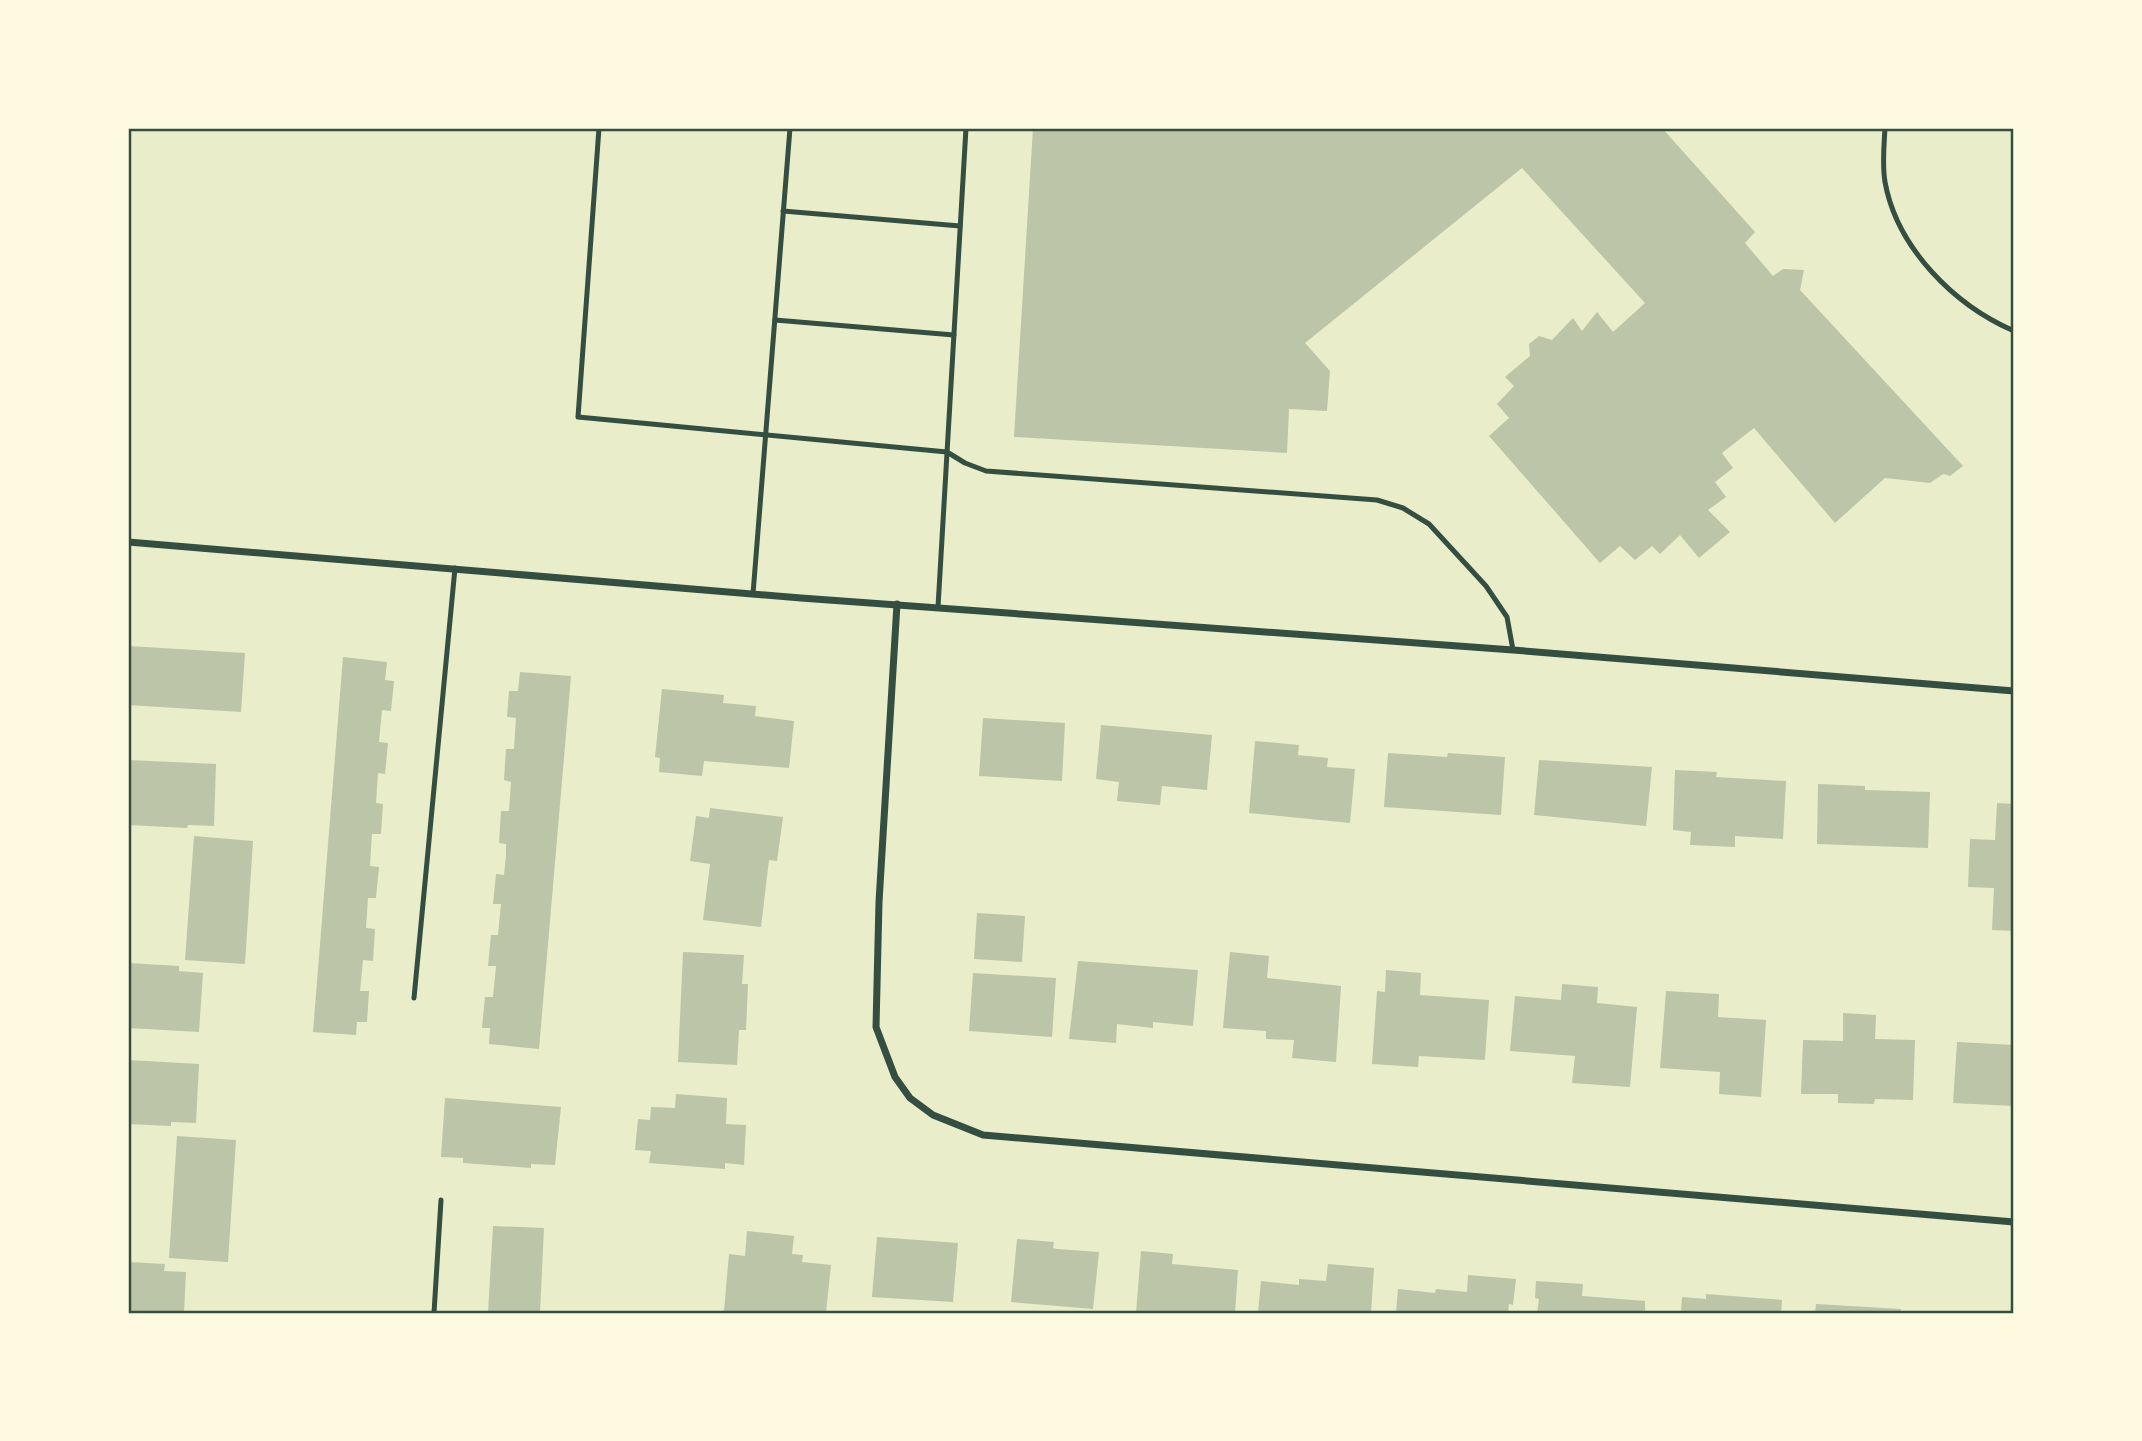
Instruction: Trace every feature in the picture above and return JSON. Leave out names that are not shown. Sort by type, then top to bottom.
[{"type":"street","points":[[128,542],[753,594],[1513,650],[2014,691]]},
{"type":"street","points":[[897,604],[879,902],[876,1027],[895,1077],[910,1098],[933,1115],[983,1135],[2014,1222]]},
{"type":"lane","points":[[599,128],[579,417],[947,452],[986,471],[1377,500],[1403,508],[1429,524],[1486,586],[1507,617],[1513,650]]},
{"type":"lane","points":[[753,594],[790,128]]},
{"type":"lane","points":[[938,607],[966,128]]},
{"type":"lane","points":[[1885,128],[1885,183],[1898,222],[1922,261],[1953,293],[1994,323],[2014,331]]},
{"type":"lane","points":[[783,211],[960,226]]},
{"type":"lane","points":[[775,320],[954,335]]},
{"type":"lane","points":[[415,998],[455,568]]},
{"type":"lane","points":[[434,1313],[441,1200]]},
{"type":"building","points":[[1033,128],[1662,128],[1755,232],[1745,243],[1773,276],[1783,269],[1804,270],[1800,290],[1963,466],[1950,476],[1943,474],[1930,483],[1885,478],[1835,523],[1754,428],[1722,453],[1733,468],[1715,482],[1726,497],[1708,510],[1730,532],[1699,558],[1680,535],[1660,554],[1652,546],[1635,560],[1620,546],[1600,563],[1489,436],[1509,418],[1497,404],[1514,386],[1505,377],[1530,356],[1529,344],[1539,336],[1552,340],[1573,318],[1582,331],[1597,312],[1613,332],[1645,303],[1522,168],[1305,343],[1330,371],[1327,411],[1289,409],[1287,453],[1014,437]]},
{"type":"building","points":[[128,646],[245,653],[241,712],[128,705]]},
{"type":"building","points":[[343,657],[387,662],[385,680],[394,681],[391,711],[382,710],[379,742],[388,743],[385,774],[378,773],[376,803],[383,804],[381,834],[372,834],[371,848],[370,866],[379,867],[376,898],[368,898],[366,928],[375,929],[373,961],[363,960],[360,991],[369,991],[367,1022],[357,1022],[356,1035],[313,1032]]},
{"type":"building","points":[[520,672],[571,676],[539,1049],[489,1044],[490,1028],[482,1028],[485,997],[493,997],[496,966],[488,966],[491,935],[498,935],[501,904],[493,904],[496,874],[504,875],[506,855],[506,844],[499,843],[501,811],[509,811],[511,782],[504,780],[506,749],[514,749],[516,718],[507,717],[509,691],[518,691]]},
{"type":"building","points":[[662,689],[724,695],[723,703],[756,706],[755,716],[794,721],[789,768],[704,761],[702,776],[659,772],[660,758],[655,757]]},
{"type":"building","points":[[983,718],[1065,723],[1062,781],[979,776]]},
{"type":"building","points":[[1101,725],[1212,735],[1207,790],[1162,786],[1160,805],[1117,801],[1119,782],[1096,779]]},
{"type":"building","points":[[1255,741],[1299,745],[1298,755],[1328,758],[1327,767],[1355,769],[1350,823],[1249,813]]},
{"type":"building","points":[[1388,753],[1505,757],[1501,815],[1384,807]]},
{"type":"building","points":[[128,760],[216,764],[214,826],[188,825],[187,828],[128,825]]},
{"type":"building","points":[[1539,760],[1652,767],[1646,826],[1534,815]]},
{"type":"building","points":[[1675,770],[1717,772],[1716,777],[1786,781],[1783,839],[1735,836],[1735,847],[1690,845],[1691,832],[1673,830]]},
{"type":"building","points":[[1818,784],[1865,786],[1865,790],[1930,792],[1928,848],[1817,844]]},
{"type":"building","points":[[1997,803],[2014,804],[2014,931],[1992,930],[1994,888],[1968,887],[1970,839],[1995,840]]},
{"type":"building","points":[[710,808],[783,817],[777,861],[769,860],[761,927],[703,920],[710,864],[690,861],[696,816],[709,818]]},
{"type":"building","points":[[194,836],[253,841],[245,964],[185,960]]},
{"type":"building","points":[[977,913],[1025,916],[1022,962],[974,959]]},
{"type":"building","points":[[683,952],[744,955],[742,984],[748,984],[746,1030],[739,1030],[737,1065],[678,1062]]},
{"type":"building","points":[[1230,952],[1269,956],[1267,978],[1341,986],[1336,1062],[1292,1058],[1294,1040],[1266,1039],[1266,1031],[1223,1028]]},
{"type":"building","points":[[1078,961],[1198,970],[1193,1026],[1153,1022],[1153,1028],[1117,1024],[1116,1043],[1069,1039]]},
{"type":"building","points":[[128,963],[179,966],[179,971],[203,973],[199,1032],[128,1028]]},
{"type":"building","points":[[1386,970],[1421,973],[1420,995],[1489,1000],[1485,1060],[1419,1056],[1418,1067],[1372,1064],[1377,991],[1385,992]]},
{"type":"building","points":[[973,973],[1056,978],[1052,1037],[969,1031]]},
{"type":"building","points":[[1562,984],[1598,987],[1597,1003],[1637,1007],[1630,1087],[1572,1083],[1575,1056],[1510,1051],[1515,996],[1561,1000]]},
{"type":"building","points":[[1666,991],[1719,994],[1718,1017],[1766,1020],[1761,1097],[1719,1094],[1720,1072],[1660,1068]]},
{"type":"building","points":[[1843,1013],[1876,1015],[1875,1039],[1915,1040],[1913,1100],[1875,1099],[1874,1104],[1838,1103],[1838,1094],[1801,1094],[1803,1040],[1843,1041]]},
{"type":"building","points":[[1957,1042],[2014,1045],[2014,1106],[1953,1103]]},
{"type":"building","points":[[128,1060],[199,1064],[196,1123],[171,1122],[171,1126],[128,1124]]},
{"type":"building","points":[[676,1094],[727,1098],[726,1124],[746,1125],[744,1165],[725,1163],[725,1169],[649,1163],[651,1151],[635,1150],[638,1119],[650,1120],[651,1107],[675,1108]]},
{"type":"building","points":[[445,1098],[561,1107],[555,1165],[531,1164],[531,1168],[463,1163],[463,1158],[441,1157]]},
{"type":"building","points":[[177,1136],[236,1140],[228,1262],[169,1258]]},
{"type":"building","points":[[493,1226],[544,1228],[540,1313],[488,1313]]},
{"type":"building","points":[[747,1231],[794,1236],[792,1254],[803,1255],[802,1262],[831,1265],[826,1313],[724,1311],[729,1254],[745,1256]]},
{"type":"building","points":[[877,1237],[958,1243],[953,1302],[872,1297]]},
{"type":"building","points":[[1017,1239],[1054,1242],[1053,1248],[1057,1249],[1099,1252],[1093,1309],[1011,1302]]},
{"type":"building","points":[[1141,1251],[1173,1254],[1172,1264],[1238,1270],[1235,1313],[1136,1313]]},
{"type":"building","points":[[128,1262],[165,1264],[164,1271],[186,1272],[184,1313],[128,1313]]},
{"type":"building","points":[[1328,1264],[1374,1268],[1371,1313],[1258,1313],[1261,1281],[1299,1285],[1299,1279],[1326,1281]]},
{"type":"building","points":[[1468,1275],[1516,1279],[1513,1305],[1509,1304],[1508,1313],[1396,1313],[1398,1289],[1435,1293],[1436,1289],[1467,1292]]},
{"type":"building","points":[[1536,1281],[1583,1284],[1582,1296],[1645,1301],[1645,1313],[1537,1313],[1539,1299],[1535,1298]]},
{"type":"building","points":[[1706,1294],[1782,1300],[1781,1313],[1681,1313],[1682,1297],[1706,1299]]},
{"type":"building","points":[[1816,1304],[1901,1309],[1901,1313],[1815,1313]]}]
